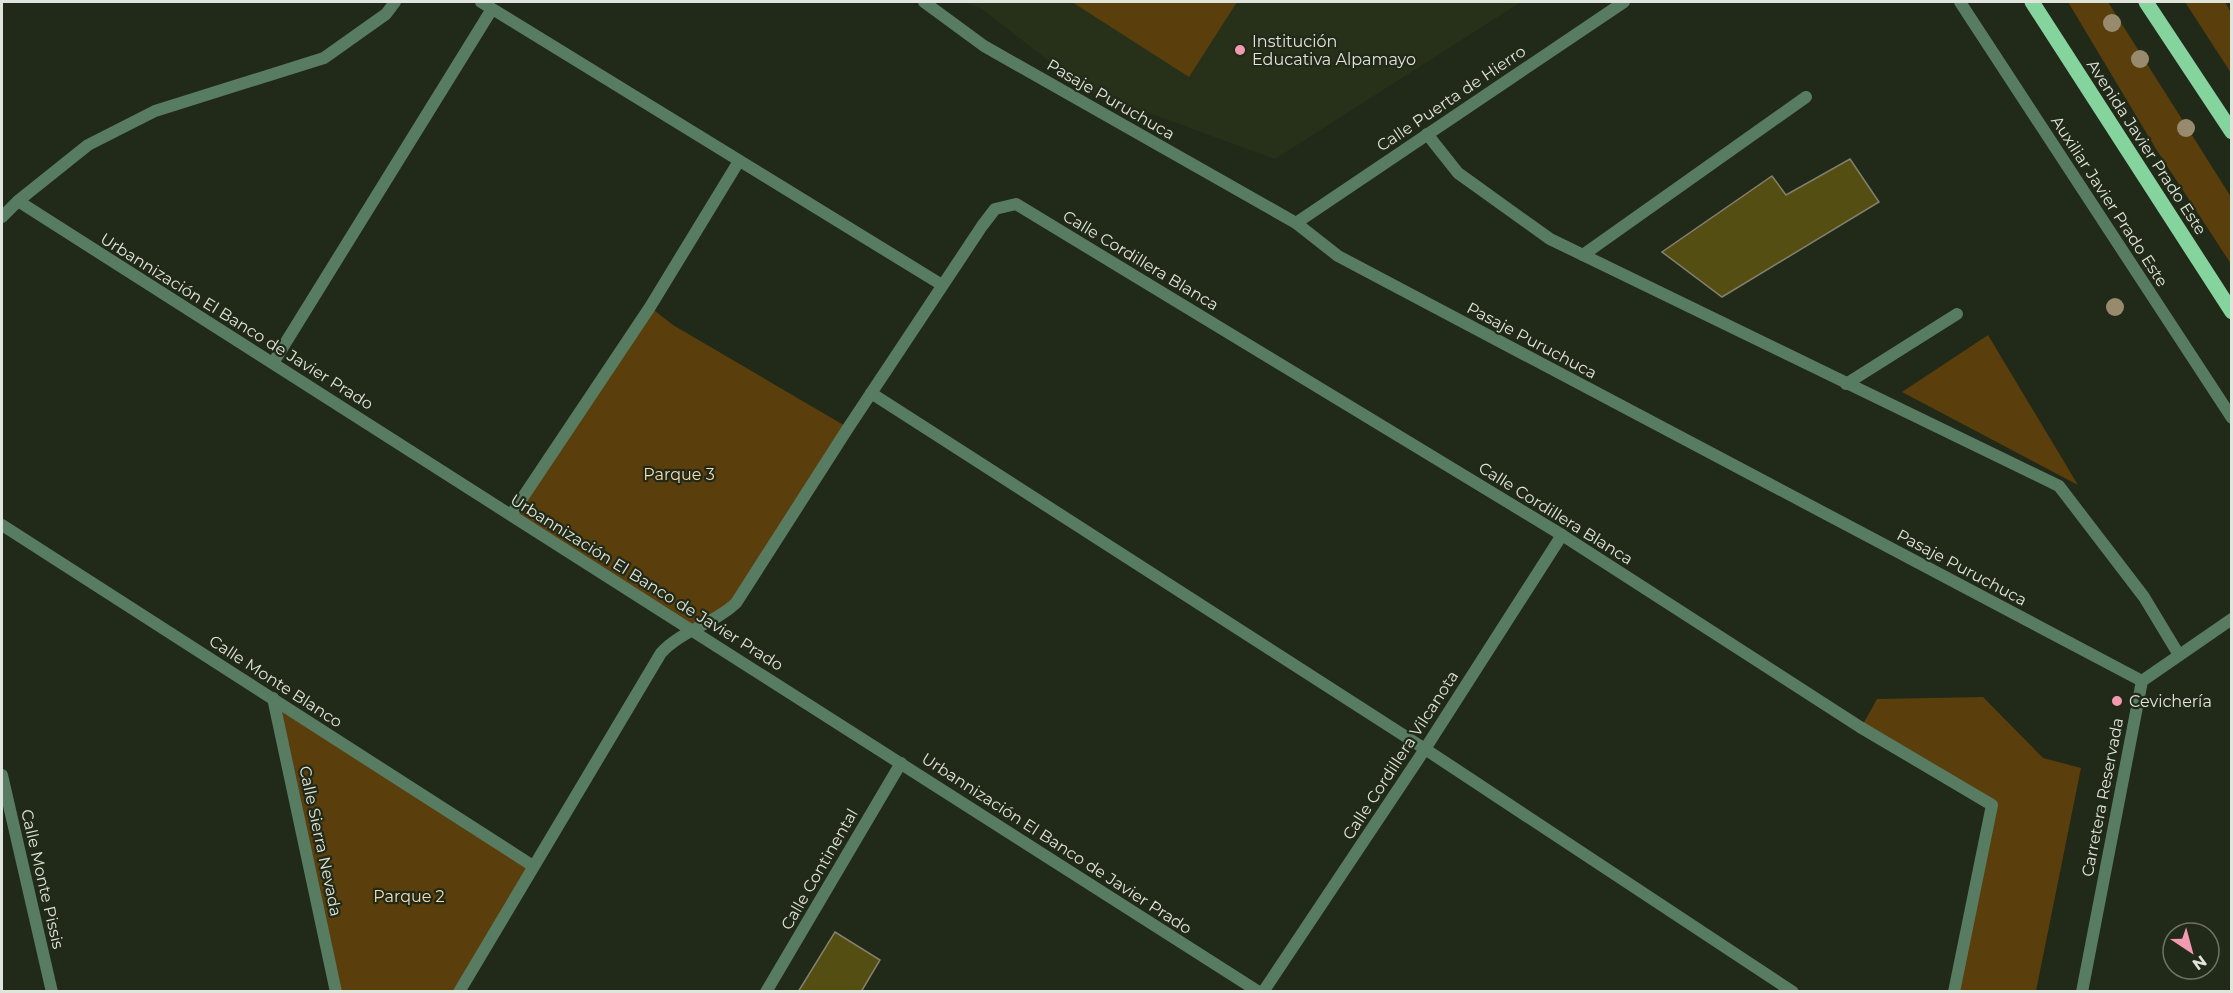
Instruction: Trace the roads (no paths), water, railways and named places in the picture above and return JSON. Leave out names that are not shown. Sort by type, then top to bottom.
[{"type":"main road","name":"Avenida Javier Prado Este","points":[[2032,2],[2232,312]]},
{"type":"main road","points":[[2146,2],[2232,132]]},
{"type":"street","points":[[2,217],[18,201],[88,145],[155,111],[324,58],[386,14],[395,2]]},
{"type":"street","points":[[459,992],[661,653],[671,642],[726,612],[736,603],[942,285],[481,2]]},
{"type":"street","name":"Pasaje Puruchuca","points":[[924,2],[984,46],[1296,223],[1338,256],[2142,681]]},
{"type":"street","name":"Calle Puerta de Hierro","points":[[1296,223],[1624,2]]},
{"type":"street","name":"Auxiliar Javier Prado Este","points":[[1960,2],[2232,418]]},
{"type":"street","points":[[273,363],[492,9]]},
{"type":"street","points":[[1583,255],[1806,97]]},
{"type":"street","points":[[1427,134],[1458,173],[1550,239],[2060,486],[2144,597],[2179,655]]},
{"type":"street","points":[[511,515],[650,307],[739,161]]},
{"type":"street","name":"Urbannización El Banco de Javier Prado","points":[[18,201],[1261,992]]},
{"type":"street","name":"Calle Cordillera Blanca","points":[[942,285],[995,209],[1016,204],[1562,535],[1860,727],[1992,805],[1954,992]]},
{"type":"street","points":[[1846,384],[1957,314]]},
{"type":"street","points":[[871,393],[1425,749],[1793,992]]},
{"type":"street","name":"Calle Monte Blanco","points":[[3,527],[533,866]]},
{"type":"street","name":"Calle Cordillera Vilcanota","points":[[1261,992],[1425,749],[1562,535]]},
{"type":"street","points":[[2142,681],[2232,619]]},
{"type":"street","name":"Carretera Reservada","points":[[2082,992],[2142,681]]},
{"type":"street","name":"Calle Sierra Nevada","points":[[273,698],[336,992]]},
{"type":"street","name":"Calle Continental","points":[[766,992],[900,763]]},
{"type":"street","name":"Calle Monte Pissis","points":[[2,775],[52,992]]},
{"type":"place","name":"Institución Educativa Alpamayo","points":[[1240,50]]},
{"type":"place","name":"Cevichería","points":[[2117,701]]},
{"type":"park label","name":"Parque 3","points":[[679,474]]},
{"type":"park label","name":"Parque 2","points":[[409,896]]}]
